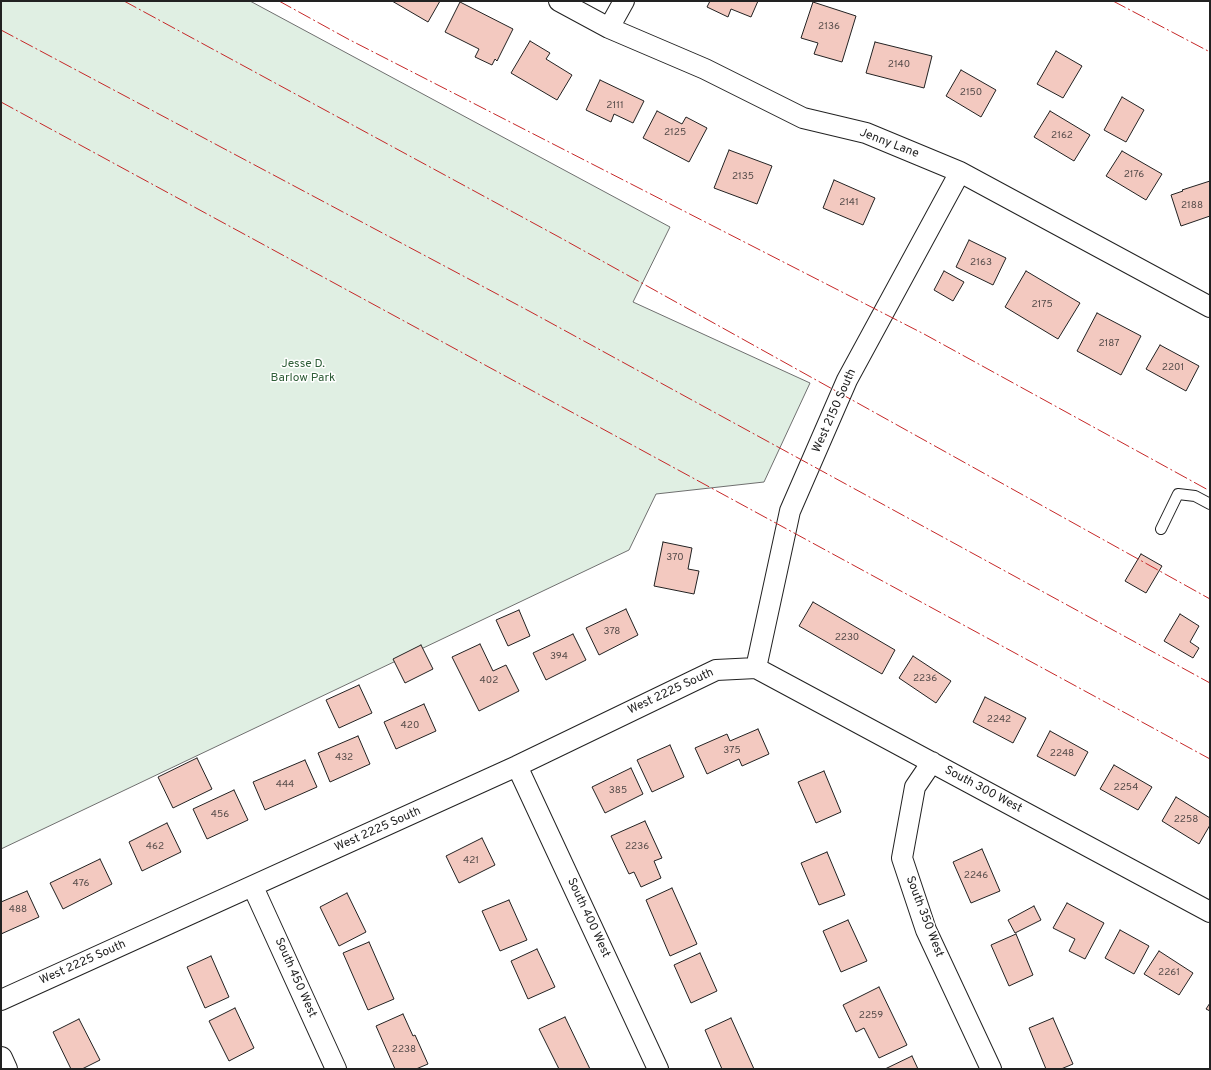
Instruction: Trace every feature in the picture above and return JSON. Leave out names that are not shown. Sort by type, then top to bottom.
[{"type":"street","name":"Jenny Lane","points":[[559,1],[609,28],[706,69],[803,118],[866,133],[960,172],[1210,307]]},
{"type":"street","points":[[609,28],[624,1]]},
{"type":"street","name":"West 2150 South","points":[[756,668],[790,511],[847,380],[960,172]]},
{"type":"street","name":"South 300 West","points":[[756,668],[1210,912]]},
{"type":"street","name":"West 2225 South","points":[[1,1000],[254,887],[517,766],[716,670],[756,668]]},
{"type":"street","name":"South 350 West","points":[[932,762],[915,787],[902,858],[926,930],[991,1069]]},
{"type":"street","name":"South 400 West","points":[[517,766],[658,1069]]},
{"type":"street","name":"South 450 West","points":[[254,887],[336,1069]]},
{"type":"street","points":[[1,1058],[6,1069]]},
{"type":"lane","points":[[1161,529],[1178,494],[1195,496],[1210,504]]},
{"type":"green space","name":"Jesse D. Barlow Park","points":[[1,1],[250,1],[670,227],[633,302],[810,383],[764,482],[656,494],[629,550],[1,849]]},
{"type":"building","points":[[392,1],[440,1],[428,22]]},
{"type":"building","points":[[710,1],[758,1],[751,17],[731,9],[728,17],[707,7]]},
{"type":"building","points":[[460,2],[513,29],[497,61],[495,59],[492,65],[475,57],[479,49],[445,32]]},
{"type":"building","points":[[813,2],[856,16],[842,62],[814,54],[818,43],[801,38]]},
{"type":"building","points":[[530,41],[550,53],[546,59],[572,75],[557,100],[511,73]]},
{"type":"building","points":[[875,42],[932,56],[924,88],[866,73]]},
{"type":"building","points":[[1056,51],[1082,66],[1063,98],[1037,84]]},
{"type":"building","points":[[961,70],[996,90],[981,117],[946,96]]},
{"type":"building","points":[[600,80],[644,101],[633,123],[614,114],[611,122],[586,110]]},
{"type":"building","points":[[1122,97],[1144,110],[1126,142],[1104,130]]},
{"type":"building","points":[[657,111],[682,124],[686,117],[707,128],[689,162],[643,138]]},
{"type":"building","points":[[1050,111],[1090,135],[1074,161],[1034,137]]},
{"type":"building","points":[[729,150],[772,166],[757,204],[714,188]]},
{"type":"building","points":[[1122,151],[1162,174],[1146,200],[1106,176]]},
{"type":"building","points":[[834,180],[875,198],[863,225],[823,208]]},
{"type":"building","points":[[1210,181],[1210,216],[1181,226],[1171,195]]},
{"type":"building","points":[[969,240],[1006,258],[993,285],[956,267]]},
{"type":"building","points":[[944,271],[964,282],[953,301],[934,290]]},
{"type":"building","points":[[1026,271],[1080,303],[1058,339],[1005,307]]},
{"type":"building","points":[[1097,313],[1141,336],[1121,375],[1077,351]]},
{"type":"building","points":[[1160,345],[1199,366],[1186,391],[1146,369]]},
{"type":"building","points":[[663,542],[692,548],[688,569],[699,571],[694,594],[654,586]]},
{"type":"building","points":[[1141,554],[1162,566],[1146,593],[1125,581]]},
{"type":"building","points":[[813,602],[895,650],[882,674],[799,626]]},
{"type":"building","points":[[626,609],[638,635],[599,655],[586,628]]},
{"type":"building","points":[[519,610],[530,636],[508,646],[496,620]]},
{"type":"building","points":[[1180,614],[1199,626],[1190,642],[1199,648],[1193,658],[1164,641]]},
{"type":"building","points":[[573,634],[586,660],[546,680],[533,653]]},
{"type":"building","points":[[480,644],[493,671],[506,665],[519,691],[479,711],[452,657]]},
{"type":"building","points":[[421,645],[433,669],[405,683],[393,659]]},
{"type":"building","points":[[913,656],[951,681],[936,703],[899,678]]},
{"type":"building","points":[[359,685],[372,713],[339,728],[326,700]]},
{"type":"building","points":[[985,697],[1026,718],[1013,743],[973,722]]},
{"type":"building","points":[[424,704],[436,731],[396,749],[384,722]]},
{"type":"building","points":[[758,729],[769,754],[742,766],[739,759],[707,774],[695,748],[727,734],[730,741]]},
{"type":"building","points":[[1050,731],[1088,752],[1075,776],[1037,756]]},
{"type":"building","points":[[358,736],[370,764],[330,782],[318,753]]},
{"type":"building","points":[[670,745],[684,777],[652,792],[637,760]]},
{"type":"building","points":[[197,758],[212,789],[173,808],[158,777]]},
{"type":"building","points":[[305,760],[317,787],[265,810],[253,782]]},
{"type":"building","points":[[1114,765],[1152,787],[1138,810],[1100,789]]},
{"type":"building","points":[[631,768],[643,794],[605,813],[592,787]]},
{"type":"building","points":[[824,771],[841,812],[816,823],[798,782]]},
{"type":"building","points":[[234,790],[248,820],[207,839],[193,809]]},
{"type":"building","points":[[1176,797],[1210,818],[1210,825],[1199,844],[1162,821]]},
{"type":"building","points":[[645,821],[662,858],[654,861],[661,878],[641,887],[634,872],[629,874],[611,836]]},
{"type":"building","points":[[167,823],[181,852],[142,871],[129,842]]},
{"type":"building","points":[[482,838],[495,865],[459,883],[446,856]]},
{"type":"building","points":[[982,849],[1000,891],[971,903],[953,862]]},
{"type":"building","points":[[827,852],[845,895],[819,905],[801,863]]},
{"type":"building","points":[[100,859],[112,884],[63,909],[50,883]]},
{"type":"building","points":[[672,888],[697,944],[670,956],[646,900]]},
{"type":"building","points":[[27,891],[39,917],[1,934],[1,902]]},
{"type":"building","points":[[347,893],[366,932],[339,946],[320,907]]},
{"type":"building","points":[[509,900],[527,940],[500,951],[482,911]]},
{"type":"building","points":[[1067,903],[1104,923],[1085,959],[1069,951],[1075,939],[1053,928]]},
{"type":"building","points":[[1034,906],[1041,920],[1015,933],[1008,920]]},
{"type":"building","points":[[848,920],[867,961],[841,972],[823,931]]},
{"type":"building","points":[[1120,930],[1149,946],[1134,974],[1105,958]]},
{"type":"building","points":[[1016,934],[1033,975],[1009,986],[991,945]]},
{"type":"building","points":[[369,942],[394,999],[368,1010],[343,953]]},
{"type":"building","points":[[537,949],[555,987],[528,999],[511,961]]},
{"type":"building","points":[[1159,951],[1193,973],[1179,995],[1144,974]]},
{"type":"building","points":[[700,953],[717,991],[691,1003],[674,965]]},
{"type":"building","points":[[211,956],[229,997],[205,1008],[187,967]]},
{"type":"building","points":[[879,987],[907,1045],[879,1058],[864,1028],[856,1032],[843,1005]]},
{"type":"building","points":[[1210,1003],[1210,1011],[1206,1009]]},
{"type":"building","points":[[235,1008],[254,1048],[229,1061],[209,1021]]},
{"type":"building","points":[[403,1014],[413,1036],[415,1035],[428,1064],[416,1069],[395,1069],[376,1026]]},
{"type":"building","points":[[565,1017],[590,1069],[559,1069],[539,1029]]},
{"type":"building","points":[[731,1018],[754,1069],[722,1069],[705,1030]]},
{"type":"building","points":[[1053,1018],[1073,1064],[1061,1069],[1046,1069],[1029,1028]]},
{"type":"building","points":[[79,1019],[100,1060],[82,1069],[71,1069],[53,1032]]},
{"type":"building","points":[[912,1056],[918,1069],[885,1069]]},
{"type":"power","points":[[124,1],[559,237],[1210,599]]},
{"type":"power","points":[[279,1],[348,39],[924,334],[1210,491]]},
{"type":"power","points":[[1113,1],[1210,52]]},
{"type":"power","points":[[1,30],[529,311],[1210,683]]},
{"type":"power","points":[[1,102],[1210,759]]}]
